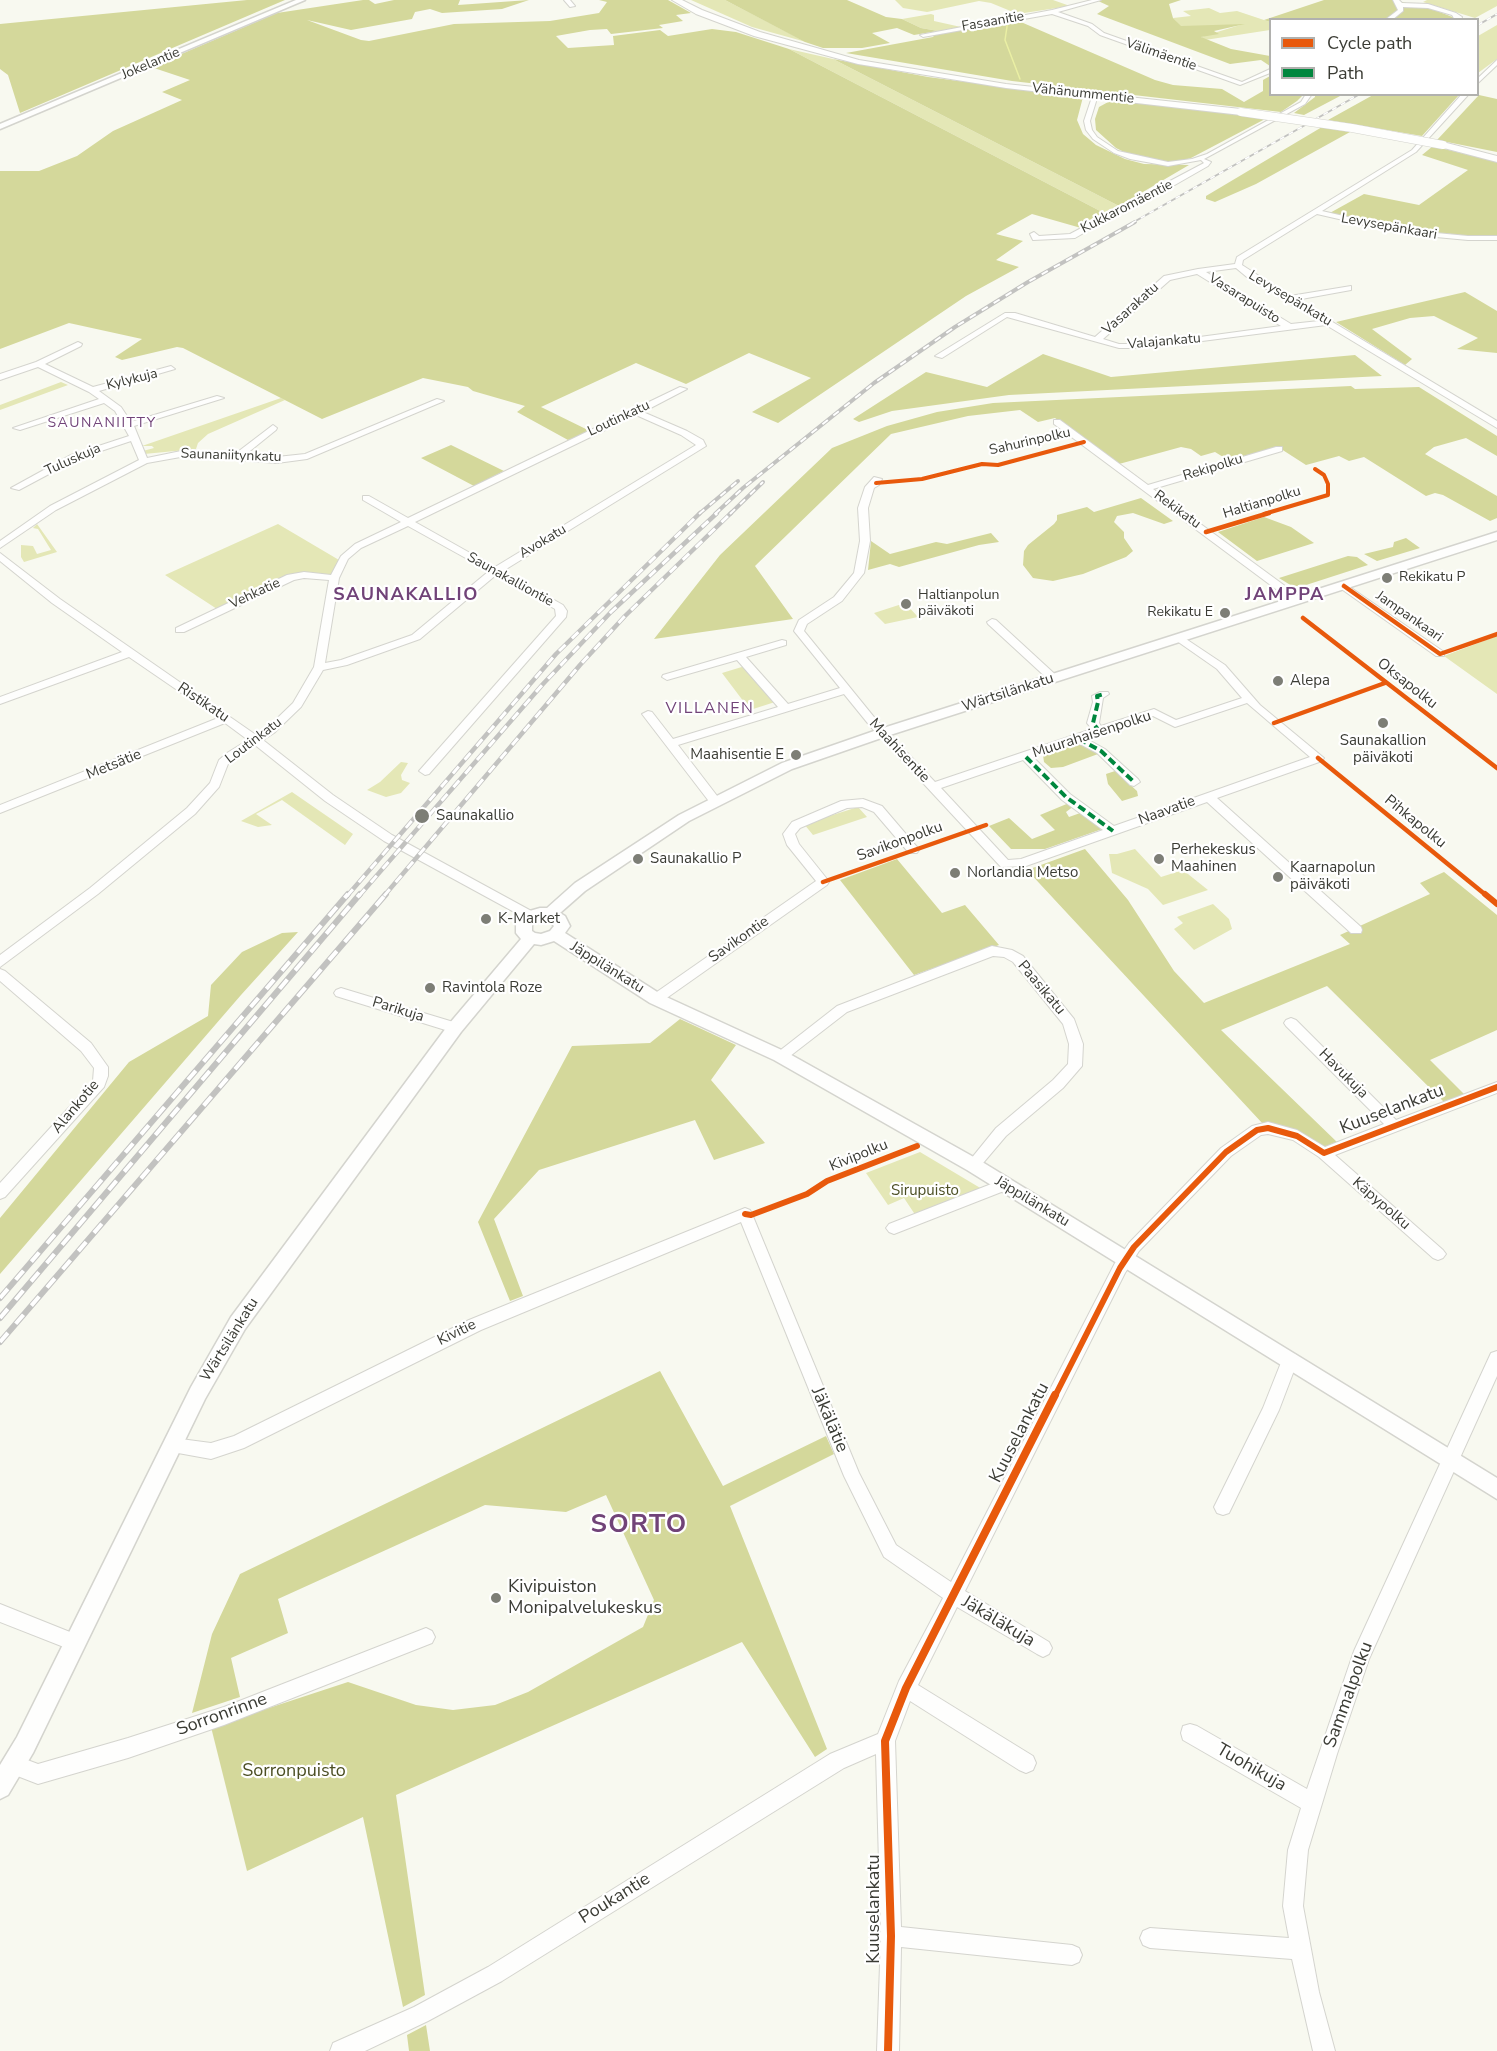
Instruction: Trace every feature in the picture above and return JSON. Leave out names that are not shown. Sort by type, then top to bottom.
[{"type":"main road","name":"Vähänummentie","points":[[676,0],[699,12],[748,31],[858,62],[951,78],[1241,111],[1443,145],[1497,159]]},
{"type":"street","name":"Jokelantie","points":[[0,127],[302,0]]},
{"type":"street","points":[[567,0],[572,6]]},
{"type":"street","name":"Fasaanitie","points":[[923,35],[1052,12],[1098,0]]},
{"type":"street","points":[[1392,18],[1401,10],[1398,2],[1428,6],[1454,14],[1459,18]]},
{"type":"street","name":"Välimäentie","points":[[1052,12],[1090,25],[1102,34],[1242,84],[1269,71]]},
{"type":"street","points":[[1480,78],[1495,66]]},
{"type":"street","points":[[1095,95],[1088,121],[1089,130],[1103,145],[1146,162],[1182,163],[1199,159],[1273,120],[1303,103],[1308,96]]},
{"type":"street","name":"Levysepänkatu","points":[[1464,96],[1414,151],[1240,259],[1238,266],[1497,425]]},
{"type":"street","name":"Kukkaromäentie","points":[[1034,234],[1036,238],[1072,236],[1108,215],[1135,204],[1208,162],[1199,159]]},
{"type":"street","name":"Levysepänkaari","points":[[1317,212],[1404,232],[1497,238]]},
{"type":"street","name":"Vasarakatu","points":[[1095,341],[1162,281],[1198,271],[1238,266]]},
{"type":"street","name":"Vasarapuisto","points":[[1198,271],[1289,327]]},
{"type":"street","points":[[1289,299],[1348,288]]},
{"type":"street","name":"Valajankatu","points":[[939,356],[1005,315],[1012,315],[1095,341],[1119,346],[1149,346],[1327,322]]},
{"type":"street","points":[[0,377],[39,364],[78,344]]},
{"type":"street","points":[[39,364],[92,390],[118,409],[129,425],[144,461]]},
{"type":"street","name":"Kylykuja","points":[[92,390],[171,369]]},
{"type":"street","name":"Loutinkatu","points":[[0,962],[85,898],[191,811],[215,784],[223,763],[282,721],[297,705],[319,667],[334,578],[344,558],[358,546],[683,389]]},
{"type":"street","points":[[129,425],[220,398]]},
{"type":"street","points":[[17,428],[107,399]]},
{"type":"street","name":"Saunaniitynkatu","points":[[0,546],[53,508],[144,461],[186,453],[277,460],[307,456],[440,401]]},
{"type":"street","name":"Avokatu","points":[[319,667],[343,663],[416,637],[494,572],[701,446],[700,442],[684,433],[636,412]]},
{"type":"street","name":"Rekikatu","points":[[1057,422],[1296,599]]},
{"type":"street","points":[[237,457],[273,428]]},
{"type":"street","name":"Tuluskuja","points":[[16,488],[74,457],[133,438]]},
{"type":"street","name":"Rekipolku","points":[[1147,488],[1279,449]]},
{"type":"street","name":"Maahisentie","points":[[877,479],[876,483],[870,487],[863,508],[865,541],[859,573],[837,599],[803,622],[799,631],[882,733],[1005,864],[1017,865]]},
{"type":"street","name":"Saunakalliontie","points":[[366,498],[562,611],[561,617],[425,771]]},
{"type":"street","name":"Wärtsilänkatu","points":[[550,914],[580,886],[715,801],[787,766],[882,733],[1497,536]]},
{"type":"street","points":[[0,546],[6,551],[0,556]]},
{"type":"street","name":"Ristikatu","points":[[0,556],[56,601],[226,719],[329,798],[388,838],[531,916]]},
{"type":"street","name":"Vehkatie","points":[[180,630],[291,577],[304,575],[334,578]]},
{"type":"street","name":"Jampankaari","points":[[1344,586],[1440,654]]},
{"type":"street","points":[[992,622],[1054,679]]},
{"type":"street","points":[[1179,639],[1221,667],[1249,699]]},
{"type":"street","points":[[667,677],[782,643]]},
{"type":"street","points":[[0,701],[129,653]]},
{"type":"street","points":[[740,656],[785,708]]},
{"type":"street","points":[[672,743],[846,690]]},
{"type":"street","points":[[1100,732],[1093,723],[1098,702],[1097,696],[1104,694]]},
{"type":"street","name":"Muurahaisenpolku","points":[[933,787],[1154,712],[1168,722],[1181,723],[1249,699]]},
{"type":"street","name":"Naavatie","points":[[1017,865],[1318,758],[1249,699]]},
{"type":"street","points":[[648,714],[715,801]]},
{"type":"street","name":"Metsätie","points":[[0,809],[226,719]]},
{"type":"street","points":[[1079,739],[1101,751],[1134,782]]},
{"type":"street","points":[[1026,757],[1066,797],[1113,831]]},
{"type":"street","points":[[1209,797],[1356,930]]},
{"type":"street","name":"Savikontie","points":[[656,999],[823,882],[793,845],[789,834],[796,825],[845,804],[863,803],[878,809],[913,850]]},
{"type":"street","points":[[550,914],[558,917],[561,923],[561,929],[556,935],[546,940],[530,938],[524,933],[522,926],[531,916],[550,914]]},
{"type":"street","name":"Jäppilänkatu","points":[[556,935],[656,999],[780,1056],[973,1165],[1452,1459],[1497,1489]]},
{"type":"street","name":"Wärtsilänkatu","points":[[0,1787],[14,1765],[198,1393],[238,1323],[455,1028],[530,938]]},
{"type":"street","name":"Paasikatu","points":[[780,1056],[842,1009],[992,951],[1007,952],[1018,958],[1069,1022],[1076,1044],[1075,1066],[1058,1084],[1001,1131],[973,1165]]},
{"type":"street","name":"Alankotie","points":[[0,974],[86,1047],[101,1067],[99,1083],[0,1193]]},
{"type":"street","name":"Parikuja","points":[[341,993],[455,1028]]},
{"type":"street","name":"Havukuja","points":[[1291,1023],[1394,1126]]},
{"type":"street","name":"Kuuselankatu","points":[[888,2051],[891,1936],[885,1741],[906,1688],[1126,1259],[1134,1247],[1226,1152],[1257,1130],[1268,1128],[1297,1136],[1324,1153],[1497,1087]]},
{"type":"street","name":"Käpypolku","points":[[1324,1153],[1438,1254]]},
{"type":"street","points":[[894,1228],[1004,1185]]},
{"type":"street","name":"Kivitie","points":[[173,1446],[211,1451],[238,1443],[475,1324],[745,1214]]},
{"type":"street","name":"Jäkälätie","points":[[745,1214],[852,1476],[890,1551],[954,1595]]},
{"type":"street","name":"Sammalpolku","points":[[1324,2051],[1309,1992],[1293,1906],[1298,1850],[1361,1657],[1497,1358]]},
{"type":"street","points":[[1223,1507],[1271,1410],[1290,1360]]},
{"type":"street","name":"Jäkäläkuja","points":[[954,1595],[1043,1648]]},
{"type":"street","points":[[0,1613],[74,1642]]},
{"type":"street","name":"Sorronrinne","points":[[14,1765],[38,1774],[128,1748],[224,1716],[426,1637]]},
{"type":"street","points":[[906,1688],[1026,1763]]},
{"type":"street","name":"Tuohikuja","points":[[1190,1733],[1312,1803]]},
{"type":"street","name":"Poukantie","points":[[341,2051],[421,2014],[495,1974],[837,1761],[885,1741]]},
{"type":"street","points":[[891,1936],[1072,1955]]},
{"type":"street","points":[[1150,1938],[1301,1949]]},
{"type":"green space","points":[[247,0],[285,0],[20,113],[8,75],[0,69],[0,24]]},
{"type":"green space","points":[[369,0],[375,4],[394,0],[460,0],[458,5],[529,0],[502,9],[442,13],[430,9],[415,12],[412,19],[351,30],[307,20],[369,41],[454,24],[550,21],[599,13],[607,2],[599,0],[668,0],[691,13],[676,15],[683,21],[659,25],[663,28],[611,34],[607,29],[590,30],[556,36],[568,48],[614,45],[613,36],[660,30],[668,36],[712,29],[736,32],[789,49],[1104,213],[1081,228],[1032,214],[996,234],[1023,241],[996,260],[1019,267],[966,296],[778,423],[752,412],[811,378],[749,353],[686,384],[636,363],[541,407],[590,431],[568,440],[517,412],[525,406],[473,391],[468,387],[423,378],[322,419],[183,348],[177,347],[122,360],[115,357],[142,339],[69,323],[0,349],[0,171],[39,171],[77,156],[113,131],[182,100],[162,92],[190,80],[151,67],[277,13]]},
{"type":"green space","points":[[691,0],[725,0],[806,42],[752,27]]},
{"type":"green space","points":[[725,0],[847,0],[886,17],[902,19],[921,28],[938,31],[914,35],[897,28],[872,33],[890,43],[862,48],[823,48],[805,42]]},
{"type":"green space","points":[[895,0],[1053,0],[1070,6],[1024,13],[1013,12],[979,1],[927,12],[903,8]]},
{"type":"green space","points":[[1096,0],[1181,0],[1169,4],[1173,18],[1181,26],[1245,24],[1214,31],[1219,34],[1201,37],[1231,49],[1269,56],[1269,65],[1261,60],[1230,64],[1097,14],[1109,6]]},
{"type":"green space","points":[[1324,0],[1392,0],[1427,7],[1455,18],[1270,18]]},
{"type":"green space","points":[[1427,0],[1497,0],[1497,6],[1475,18],[1423,2]]},
{"type":"green space","points":[[1209,8],[1220,13],[1237,11],[1269,22],[1269,30],[1205,40],[1201,37],[1240,25],[1181,27],[1173,18],[1191,16],[1183,11]]},
{"type":"green space","points":[[934,15],[934,21],[961,27],[938,31],[921,28],[902,19]]},
{"type":"green space","points":[[1014,19],[1155,80],[1173,85],[1222,89],[1244,102],[1263,91],[1263,80],[1269,77],[1269,96],[1302,96],[1281,112],[1012,81],[846,53],[933,37],[936,33]]},
{"type":"green space","points":[[1497,25],[1497,59],[1479,72],[1479,35]]},
{"type":"green space","points":[[789,49],[833,59],[1119,206],[1104,213]]},
{"type":"green space","points":[[833,59],[928,77],[1083,97],[1077,120],[1083,134],[1096,145],[1125,159],[1144,164],[1189,165],[1119,206]]},
{"type":"green space","points":[[1479,95],[1497,99],[1497,152],[1437,140]]},
{"type":"green space","points":[[1340,96],[1304,115],[1294,113],[1315,97]]},
{"type":"green space","points":[[1371,96],[1458,96],[1422,136],[1328,120]]},
{"type":"green space","points":[[1123,100],[1267,118],[1191,158],[1180,161],[1162,161],[1128,154],[1116,148],[1096,130],[1095,119],[1099,107],[1110,101]]},
{"type":"green space","points":[[1322,127],[1350,132],[1256,184],[1215,202],[1206,199],[1206,196]]},
{"type":"green space","points":[[1433,146],[1497,162],[1497,235],[1472,236],[1400,229],[1328,214],[1364,194],[1419,205],[1468,170],[1422,155]]},
{"type":"green space","points":[[1465,292],[1497,311],[1497,353],[1457,349],[1478,338],[1434,316],[1410,318],[1372,329],[1412,359],[1405,365],[1336,322]]},
{"type":"green space","points":[[1043,354],[1111,377],[1355,355],[1382,376],[1009,395],[892,411],[859,422],[853,419],[926,372],[987,387]]},
{"type":"green space","points":[[61,382],[68,385],[0,410],[0,405]]},
{"type":"green space","points":[[1351,386],[1355,389],[1419,387],[1497,436],[1497,456],[1466,438],[1434,447],[1425,454],[1497,496],[1497,518],[1490,521],[1443,495],[1435,493],[1426,496],[1364,457],[1349,461],[1339,456],[1306,465],[1278,447],[1228,460],[1215,452],[1201,456],[1191,449],[1181,447],[1119,464],[1055,418],[1038,422],[1020,410],[968,416],[891,434],[755,566],[793,619],[654,639],[720,555],[832,448],[887,426],[937,412],[993,403]]},
{"type":"green space","points":[[281,398],[285,400],[208,434],[198,443],[196,449],[144,454],[143,451],[154,448],[142,446]]},
{"type":"green space","points":[[451,445],[504,471],[474,486],[421,458]]},
{"type":"green space","points":[[1141,498],[1173,521],[1164,524],[1133,513],[1117,516],[1114,522],[1124,532],[1124,538],[1133,551],[1126,557],[1083,574],[1053,581],[1033,578],[1023,565],[1024,551],[1028,545],[1054,524],[1057,515],[1087,507],[1094,512]]},
{"type":"green space","points":[[1264,517],[1291,527],[1314,543],[1257,561],[1218,532]]},
{"type":"green space","points":[[37,524],[57,552],[24,562],[21,557],[21,545],[33,546],[37,554],[51,550],[38,529],[33,528]]},
{"type":"green space","points":[[278,524],[339,560],[331,576],[296,573],[217,609],[165,575]]},
{"type":"green space","points":[[991,533],[999,542],[979,545],[899,567],[890,564],[868,570],[871,541],[890,554],[936,542],[947,544]]},
{"type":"green space","points":[[1406,538],[1420,548],[1377,561],[1364,554],[1393,547],[1394,542]]},
{"type":"green space","points":[[1348,556],[1357,557],[1368,565],[1303,586],[1292,586],[1279,578]]},
{"type":"green space","points":[[905,603],[918,617],[885,624],[874,613]]},
{"type":"green space","points":[[1497,636],[1497,694],[1444,656]]},
{"type":"green space","points":[[745,666],[775,702],[750,710],[722,673]]},
{"type":"green space","points":[[1077,743],[1084,744],[1098,754],[1063,767],[1051,768],[1044,762],[1043,755]]},
{"type":"green space","points":[[401,762],[408,763],[401,775],[402,780],[410,783],[401,793],[386,797],[367,790],[380,782]]},
{"type":"green space","points":[[1115,771],[1137,791],[1138,796],[1122,801],[1108,784],[1106,774]]},
{"type":"green space","points":[[292,792],[353,834],[345,845],[282,800],[256,814],[272,825],[258,827],[241,821]]},
{"type":"green space","points":[[1069,803],[1074,806],[1066,812],[1069,817],[1083,812],[1105,828],[1045,849],[1011,849],[989,826],[1009,818],[1032,839],[1055,830],[1040,815]]},
{"type":"green space","points":[[858,807],[867,817],[813,835],[804,824]]},
{"type":"green space","points":[[1085,849],[1128,900],[1174,971],[1204,1003],[1350,944],[1340,935],[1430,894],[1420,883],[1444,872],[1497,915],[1497,1030],[1430,1060],[1465,1095],[1445,1103],[1327,986],[1221,1030],[1338,1143],[1323,1149],[1263,1124],[1027,870]]},
{"type":"green space","points":[[1135,849],[1161,877],[1183,870],[1208,890],[1163,905],[1148,889],[1112,873],[1109,854]]},
{"type":"green space","points":[[897,859],[942,913],[965,905],[999,945],[914,975],[840,880]]},
{"type":"green space","points":[[1213,904],[1229,919],[1232,929],[1194,950],[1174,929],[1183,923],[1177,917]]},
{"type":"green space","points":[[298,932],[0,1274],[0,1218],[129,1062],[208,1016],[211,985],[242,952],[282,933]]},
{"type":"green space","points":[[680,1019],[736,1045],[711,1080],[765,1143],[714,1160],[695,1120],[539,1170],[494,1219],[523,1296],[510,1301],[478,1222],[572,1046],[650,1043]]},
{"type":"green space","name":"Sirupuisto","points":[[920,1152],[982,1189],[916,1216],[904,1198],[888,1205],[866,1173]]},
{"type":"green space","name":"Sorronpuisto","points":[[660,1371],[723,1486],[826,1436],[834,1454],[730,1506],[827,1749],[815,1757],[742,1642],[396,1795],[425,1995],[403,2007],[363,1817],[247,1871],[211,1727],[348,1682],[416,1705],[453,1710],[495,1705],[528,1692],[643,1627],[654,1600],[606,1495],[566,1512],[485,1505],[278,1599],[288,1633],[231,1658],[240,1697],[192,1713],[212,1634],[240,1574]]},
{"type":"green space","points":[[426,2025],[430,2051],[409,2051],[407,2035]]},
{"type":"waterway","points":[[1008,20],[1005,40],[1020,79]]},
{"type":"railway","points":[[1479,24],[1497,14]]},
{"type":"railway","points":[[1132,223],[1356,96]]},
{"type":"railway","points":[[715,514],[743,488],[874,383],[955,327],[1028,282],[1135,222]]},
{"type":"railway","points":[[699,514],[738,481]]},
{"type":"railway","points":[[730,514],[763,482]]},
{"type":"railway","points":[[347,896],[556,654],[700,513]]},
{"type":"railway","points":[[359,896],[543,684],[611,612],[717,513]]},
{"type":"railway","points":[[384,896],[580,665],[625,616],[731,513]]},
{"type":"railway","points":[[0,1298],[348,894]]},
{"type":"railway","points":[[0,1318],[360,894]]},
{"type":"railway","points":[[0,1342],[386,894]]},
{"type":"marked path","points":[[1100,732],[1093,723],[1098,702],[1097,696],[1104,694]]},
{"type":"marked path","points":[[1079,739],[1101,751],[1134,782]]},
{"type":"marked path","points":[[1026,757],[1066,797],[1113,831]]},
{"type":"cycle path","name":"Sahurinpolku","points":[[876,483],[922,479],[982,464],[998,465],[1084,442]]},
{"type":"cycle path","name":"Haltianpolku","points":[[1206,532],[1328,495],[1328,484],[1324,475],[1315,469]]},
{"type":"cycle path","points":[[1344,586],[1440,654],[1497,634]]},
{"type":"cycle path","name":"Oksapolku","points":[[1303,618],[1497,768]]},
{"type":"cycle path","name":"Oksapolku","points":[[1274,723],[1385,683]]},
{"type":"cycle path","name":"Pihkapolku","points":[[1318,758],[1497,904]]},
{"type":"cycle path","name":"Savikonpolku","points":[[823,882],[986,825]]},
{"type":"cycle path","points":[[888,2051],[891,1936],[885,1741],[906,1688],[1120,1268],[1134,1247],[1226,1152],[1257,1130],[1268,1128],[1297,1136],[1324,1153],[1497,1087]]},
{"type":"cycle path","name":"Kivipolku","points":[[745,1214],[751,1215],[807,1194],[827,1181],[917,1146]]},
{"type":"place","name":"Rekikatu P","points":[[1387,578]]},
{"type":"place","name":"Haltianpolun päiväkoti","points":[[906,604]]},
{"type":"place","name":"Rekikatu E","points":[[1225,613]]},
{"type":"place","name":"Alepa","points":[[1278,681]]},
{"type":"place","name":"Saunakallion päiväkoti","points":[[1383,723]]},
{"type":"place","name":"Maahisentie E","points":[[796,755]]},
{"type":"place","name":"Saunakallio","points":[[422,816]]},
{"type":"place","name":"Saunakallio P","points":[[638,859]]},
{"type":"place","name":"Perhekeskus Maahinen","points":[[1159,859]]},
{"type":"place","name":"Norlandia Metso","points":[[955,873]]},
{"type":"place","name":"Kaarnapolun päiväkoti","points":[[1278,877]]},
{"type":"place","name":"K-Market","points":[[486,919]]},
{"type":"place","name":"Ravintola Roze","points":[[430,988]]},
{"type":"place","name":"Kivipuiston Monipalvelukeskus","points":[[496,1598]]},
{"type":"district","name":"SAUNANIITTY","points":[[102,424]]},
{"type":"district","name":"SAUNAKALLIO","points":[[406,596]]},
{"type":"district","name":"JAMPPA","points":[[1285,596]]},
{"type":"district","name":"VILLANEN","points":[[710,709]]},
{"type":"district","name":"SORTO","points":[[639,1526]]}]
